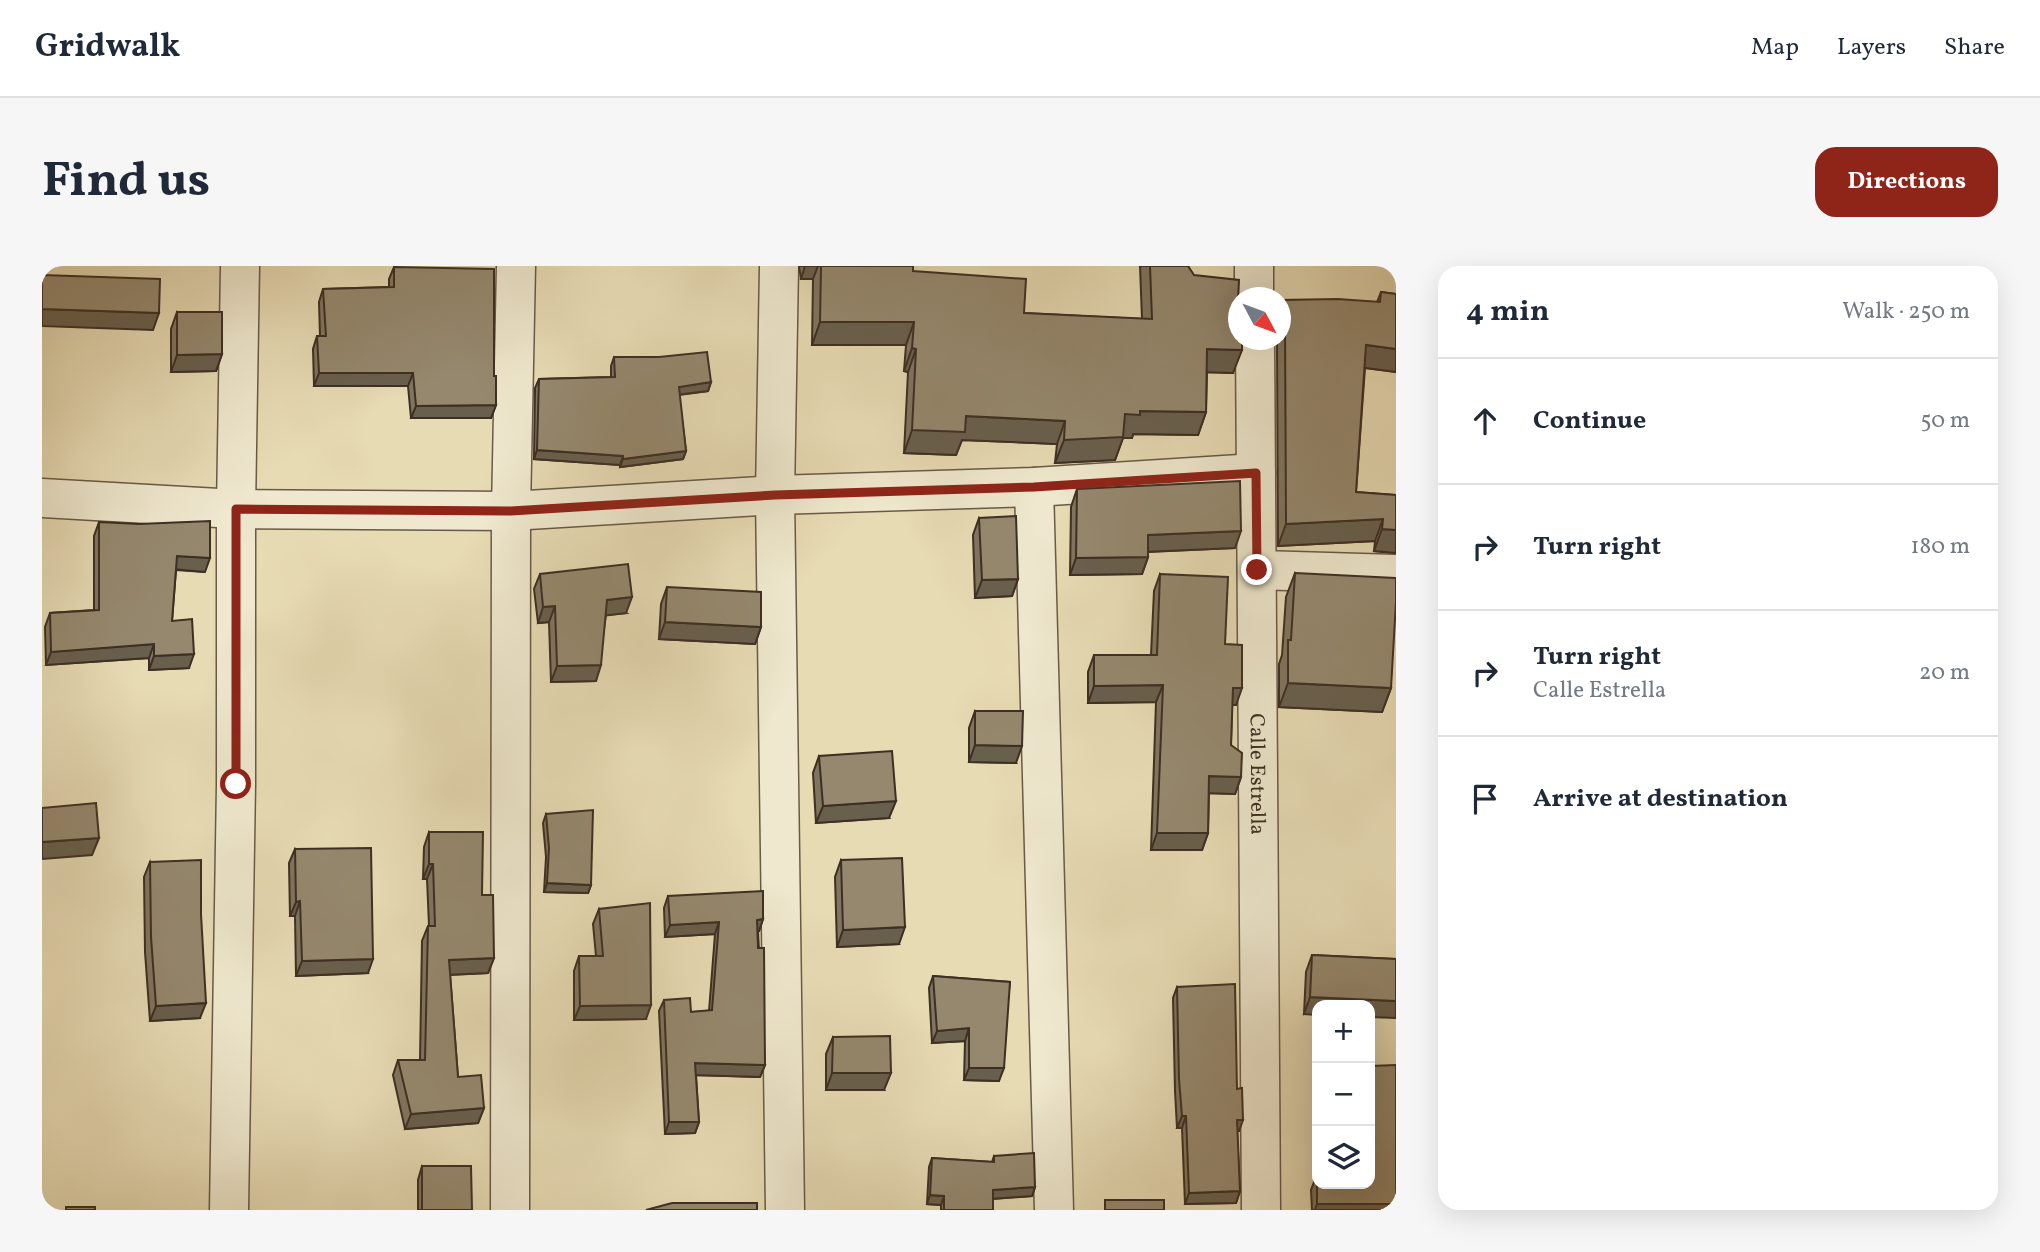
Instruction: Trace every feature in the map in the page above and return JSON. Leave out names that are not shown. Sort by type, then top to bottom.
[{"type":"street","points":[[229,1210],[240,266]]},
{"type":"street","points":[[510,1210],[511,511],[516,266]]},
{"type":"street","points":[[779,266],[775,495],[785,1210]]},
{"type":"street","points":[[1254,266],[1254,287]]},
{"type":"street","name":"Calle Estrella","points":[[1255,350],[1261,1210]]},
{"type":"street","points":[[42,498],[236,509],[511,511],[775,495],[1034,487],[1256,473]]},
{"type":"street","points":[[1034,487],[1054,1210]]},
{"type":"street","points":[[1257,570],[1396,574]]},
{"type":"building","points":[[821,266],[913,266],[913,271],[1026,279],[1024,313],[1152,319],[1150,266],[1188,266],[1194,275],[1239,280],[1239,287],[1228,287],[1228,350],[1207,349],[1206,412],[1140,411],[1140,415],[1125,414],[1123,437],[1064,440],[1065,421],[966,416],[965,432],[912,430],[916,349],[912,348],[914,322],[820,322]]},
{"type":"building","points":[[394,267],[494,269],[496,405],[416,406],[413,373],[319,373],[317,336],[326,336],[323,289],[394,287]]},
{"type":"building","points":[[42,275],[160,279],[159,313],[42,309]]},
{"type":"building","points":[[1381,292],[1396,294],[1396,349],[1366,345],[1356,492],[1396,495],[1396,530],[1382,529],[1383,519],[1286,524],[1285,350],[1291,350],[1291,300],[1380,302]]},
{"type":"building","points":[[177,312],[222,312],[222,354],[177,355]]},
{"type":"building","points":[[707,352],[711,382],[679,387],[686,451],[623,459],[623,456],[537,450],[539,379],[615,377],[614,357],[659,357]]},
{"type":"building","points":[[1240,481],[1241,531],[1148,535],[1148,557],[1076,558],[1077,489]]},
{"type":"building","points":[[1016,516],[1018,579],[982,580],[979,518]]},
{"type":"building","points":[[210,521],[210,558],[177,556],[172,621],[192,619],[194,654],[154,656],[154,644],[51,652],[50,613],[99,610],[99,522],[139,524]]},
{"type":"building","points":[[628,564],[632,597],[607,600],[601,665],[557,666],[555,606],[543,607],[540,574]]},
{"type":"building","points":[[1295,573],[1396,578],[1391,688],[1288,683],[1288,640],[1291,640]]},
{"type":"building","points":[[1160,574],[1228,577],[1225,644],[1242,645],[1242,688],[1233,688],[1231,745],[1242,753],[1241,777],[1209,776],[1208,833],[1157,833],[1163,685],[1094,686],[1094,655],[1157,655]]},
{"type":"building","points":[[667,587],[761,592],[761,627],[665,622]]},
{"type":"building","points":[[975,711],[1023,711],[1022,746],[975,745]]},
{"type":"building","points":[[892,751],[896,801],[823,806],[819,756]]},
{"type":"building","points":[[96,803],[99,838],[42,842],[42,808]]},
{"type":"building","points":[[593,810],[591,885],[547,883],[549,848],[546,814]]},
{"type":"building","points":[[429,832],[483,832],[482,895],[493,895],[494,958],[449,960],[458,1077],[481,1075],[484,1108],[411,1114],[398,1060],[425,1060],[428,926],[435,926]]},
{"type":"building","points":[[371,848],[373,959],[302,961],[300,901],[296,902],[295,849]]},
{"type":"building","points":[[902,858],[905,927],[843,930],[841,860]]},
{"type":"building","points":[[201,860],[206,1003],[156,1006],[151,937],[150,862]]},
{"type":"building","points":[[763,891],[763,919],[757,920],[758,948],[764,948],[765,1065],[695,1063],[699,1122],[669,1122],[664,1000],[690,998],[691,1012],[712,1010],[719,922],[670,925],[668,896]]},
{"type":"building","points":[[650,903],[651,1005],[580,1006],[579,956],[603,956],[599,909]]},
{"type":"building","points":[[1312,955],[1396,959],[1396,1001],[1310,997]]},
{"type":"building","points":[[933,976],[1010,982],[1004,1068],[969,1068],[969,1028],[937,1031]]},
{"type":"building","points":[[1235,984],[1237,1089],[1242,1088],[1243,1120],[1237,1120],[1240,1191],[1189,1193],[1186,1116],[1182,1116],[1179,1079],[1177,987]]},
{"type":"building","points":[[890,1036],[891,1073],[832,1073],[833,1037]]},
{"type":"building","points":[[1396,1065],[1396,1204],[1317,1204],[1317,1189],[1375,1189],[1375,1066]]},
{"type":"building","points":[[1034,1153],[1035,1187],[993,1190],[993,1210],[944,1210],[944,1196],[930,1195],[932,1158],[994,1162],[994,1156]]},
{"type":"building","points":[[422,1166],[471,1166],[472,1210],[422,1210]]},
{"type":"building","points":[[1105,1200],[1164,1200],[1164,1210],[1105,1210]]},
{"type":"building","points":[[672,1203],[757,1203],[757,1210],[646,1210]]},
{"type":"building","points":[[66,1207],[95,1207],[95,1210],[66,1210]]},
{"type":"route","points":[[236,784],[236,509],[511,511],[775,495],[1034,487],[1256,473],[1257,570]]}]
